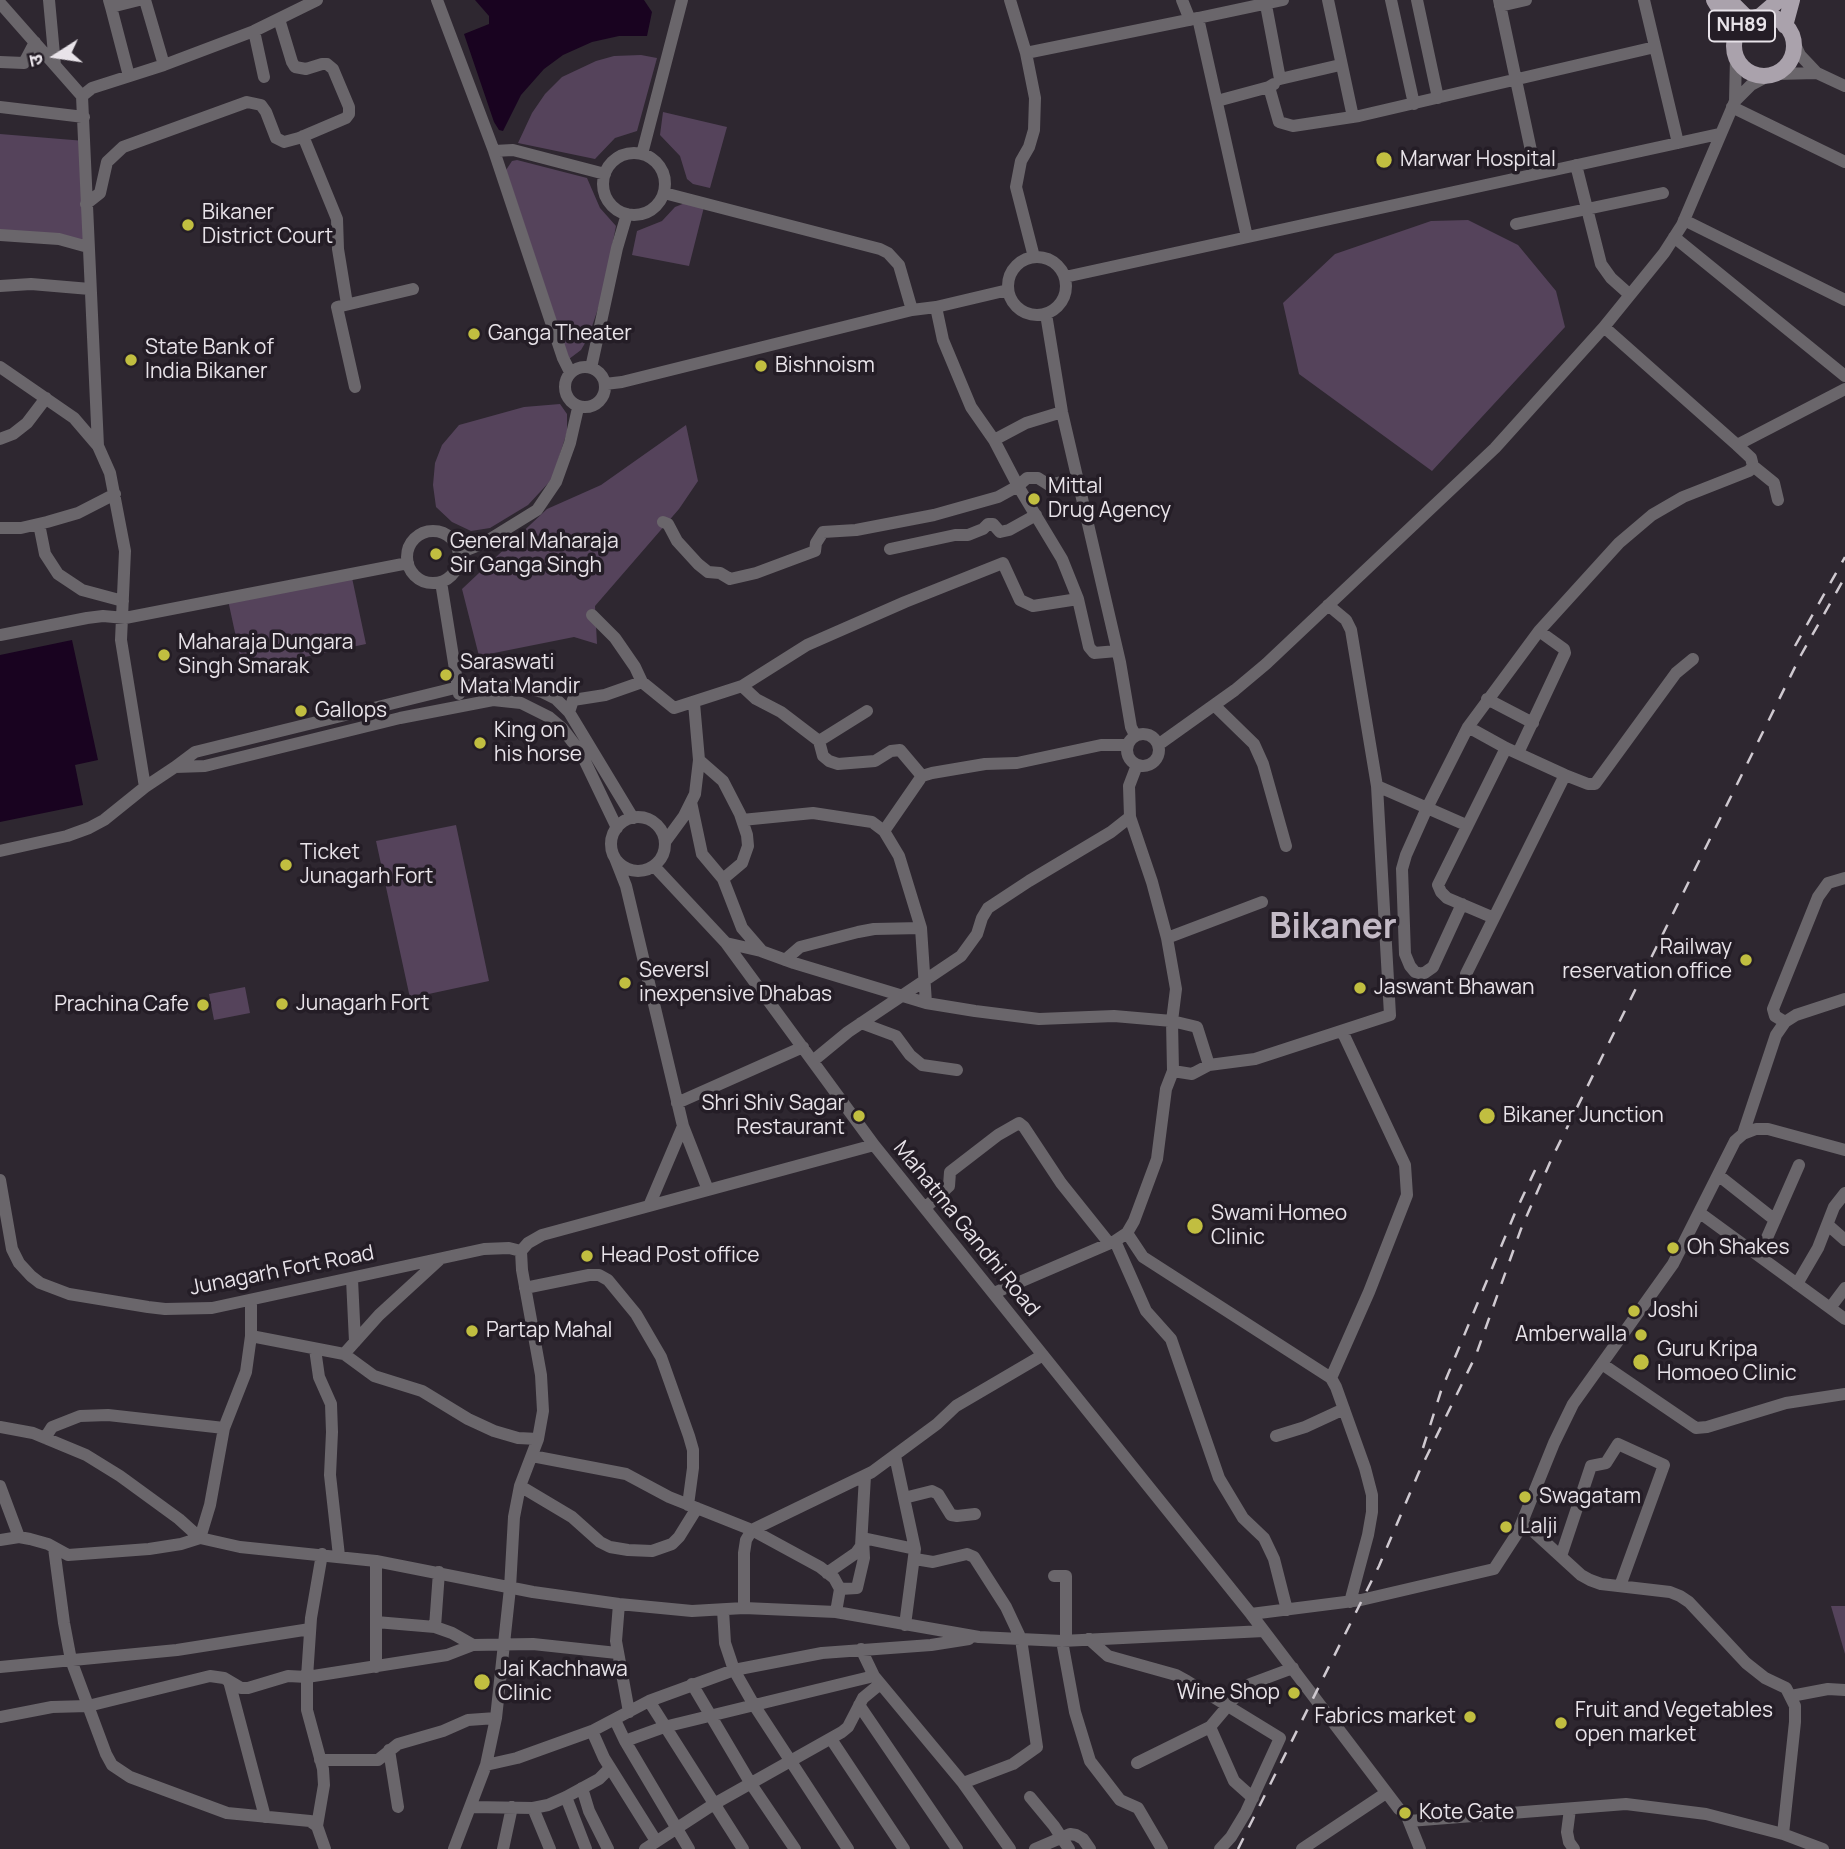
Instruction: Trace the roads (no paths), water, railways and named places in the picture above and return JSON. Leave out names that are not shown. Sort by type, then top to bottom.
[{"type":"main road","name":"NH89","points":[[1714,0],[1736,36]]},
{"type":"main road","name":"NH89","points":[[1729,0],[1754,19],[1769,17],[1788,31]]},
{"type":"main road","name":"NH89","points":[[1779,0],[1741,27],[1736,36],[1736,57],[1741,66],[1749,72],[1772,75],[1785,67],[1791,58],[1793,47],[1788,31],[1792,0]]},
{"type":"street","points":[[49,0],[55,65]]},
{"type":"street","points":[[129,76],[110,3],[139,0]]},
{"type":"street","points":[[145,0],[164,65]]},
{"type":"street","points":[[82,96],[92,88],[164,65],[254,31],[279,19],[291,5],[317,0]]},
{"type":"street","points":[[437,0],[494,151],[570,372]]},
{"type":"street","points":[[642,154],[682,0]]},
{"type":"street","points":[[1010,0],[1026,54],[1035,98],[1034,130],[1021,161],[1016,187],[1034,257]]},
{"type":"street","points":[[1182,0],[1194,19],[1217,101],[1247,237]]},
{"type":"street","points":[[1026,54],[1283,0]]},
{"type":"street","points":[[1328,0],[1353,117]]},
{"type":"street","points":[[1391,0],[1414,104]]},
{"type":"street","points":[[1417,0],[1438,98]]},
{"type":"street","points":[[1526,0],[1500,3],[1536,174]]},
{"type":"street","points":[[1644,0],[1678,143]]},
{"type":"street","points":[[0,3],[82,96],[98,446]]},
{"type":"street","points":[[1266,5],[1279,122],[1285,125],[1353,117],[1655,47]]},
{"type":"street","points":[[86,204],[100,193],[107,162],[123,147],[247,102],[261,105],[267,112],[276,138],[280,141],[291,141],[346,118],[349,114],[348,107],[333,69],[322,64],[301,69],[292,62],[279,19]]},
{"type":"street","points":[[254,31],[264,77]]},
{"type":"street","points":[[1788,31],[1800,55],[1817,73],[1845,86]]},
{"type":"street","points":[[0,62],[23,63],[35,42]]},
{"type":"street","points":[[1733,104],[1736,57]]},
{"type":"street","points":[[1217,101],[1340,65]]},
{"type":"street","points":[[1158,745],[1266,664],[1495,448],[1604,327],[1674,237],[1684,220],[1718,134],[1733,104],[1751,85],[1772,75],[1817,73]]},
{"type":"street","points":[[1733,104],[1845,162]]},
{"type":"street","points":[[0,107],[84,117]]},
{"type":"street","points":[[1065,277],[1718,134]]},
{"type":"street","points":[[303,136],[337,219],[338,249],[347,304]]},
{"type":"street","points":[[494,151],[513,150],[605,174]]},
{"type":"street","points":[[626,154],[642,154],[653,160],[661,169],[665,181],[664,193],[659,203],[650,211],[638,215],[627,214],[615,209],[607,199],[603,187],[605,174],[617,158],[626,154]]},
{"type":"street","points":[[1576,165],[1601,264],[1611,278],[1630,295]]},
{"type":"street","points":[[664,193],[880,248],[899,265],[912,310]]},
{"type":"street","points":[[1516,224],[1663,193]]},
{"type":"street","points":[[591,368],[627,214]]},
{"type":"street","points":[[1684,220],[1845,300]]},
{"type":"street","points":[[0,235],[59,239],[88,247]]},
{"type":"street","points":[[1674,237],[1845,376]]},
{"type":"street","points":[[1034,257],[1053,261],[1065,277],[1066,290],[1061,302],[1046,314],[1034,315],[1022,310],[1013,302],[1009,290],[1010,277],[1016,266],[1034,257]]},
{"type":"street","points":[[0,286],[31,284],[90,289]]},
{"type":"street","points":[[355,387],[337,307],[413,289]]},
{"type":"street","points":[[605,384],[912,310],[1009,290]]},
{"type":"street","points":[[936,307],[943,341],[971,407],[1057,547],[1077,599],[1089,647],[1094,653],[1116,651]]},
{"type":"street","points":[[884,831],[922,776],[947,769],[1041,759],[1131,740],[1145,734],[1154,737],[1158,745],[1156,759],[1144,766],[1137,765],[1130,760],[1127,753],[1131,740],[1131,727],[1062,412],[1046,314]]},
{"type":"street","points":[[1604,327],[1751,458],[1754,466],[1774,482],[1778,500]]},
{"type":"street","points":[[0,367],[74,418],[98,446],[110,473],[125,551],[121,640],[145,787]]},
{"type":"street","points":[[577,368],[591,368],[601,375],[605,391],[595,405],[578,408],[567,398],[565,382],[570,372],[577,368]]},
{"type":"street","points":[[1737,445],[1845,389]]},
{"type":"street","points":[[0,439],[13,434],[27,423],[46,398]]},
{"type":"street","points":[[459,553],[482,544],[537,510],[556,482],[570,443],[578,408]]},
{"type":"street","points":[[993,440],[1026,423],[1062,412]]},
{"type":"street","points":[[1462,904],[1433,967],[1423,974],[1415,972],[1405,954],[1402,869],[1427,808],[1468,727],[1539,631],[1619,542],[1652,515],[1683,497],[1749,471],[1754,466]]},
{"type":"street","points":[[663,522],[668,524],[677,541],[708,572],[720,573],[730,579],[756,573],[815,551],[816,542],[823,532],[856,530],[934,515],[998,497],[1027,478],[1038,478],[1049,485],[1078,478]]},
{"type":"street","points":[[0,528],[13,529],[39,524],[78,513],[115,494]]},
{"type":"street","points":[[890,550],[955,535],[968,535],[988,524],[993,524],[1000,532],[1009,530],[1036,515]]},
{"type":"street","points":[[39,524],[45,554],[58,575],[82,590],[122,601]]},
{"type":"street","points":[[439,531],[456,543],[459,553],[458,566],[449,578],[441,582],[423,581],[414,575],[408,563],[411,542],[422,533],[439,531]]},
{"type":"street","points":[[0,635],[86,618],[121,618],[408,563]]},
{"type":"street","points":[[592,615],[615,638],[642,682],[674,708],[742,686],[807,645],[1003,563],[1020,600],[1033,606],[1077,599]]},
{"type":"street","points":[[441,582],[460,705]]},
{"type":"street","points":[[1173,1071],[1192,1074],[1209,1065],[1255,1059],[1390,1015],[1377,786],[1351,630],[1346,620],[1328,605]]},
{"type":"street","points":[[1494,918],[1447,898],[1438,885],[1466,825],[1512,751],[1533,723],[1565,653],[1559,645],[1539,631]]},
{"type":"street","points":[[1468,727],[1565,775],[1595,784],[1676,673],[1693,659]]},
{"type":"street","points":[[569,712],[573,700],[604,695],[642,682]]},
{"type":"street","points":[[0,851],[67,836],[89,828],[104,820],[195,752],[459,687],[481,684],[529,689],[556,699],[569,712],[633,818]]},
{"type":"street","points":[[742,686],[755,699],[781,712],[819,741],[823,756],[829,761],[838,764],[875,761],[891,751],[900,750],[922,776]]},
{"type":"street","points":[[1487,699],[1533,723]]},
{"type":"street","points":[[175,767],[205,766],[460,705],[492,700],[512,701],[522,703],[549,717],[562,728],[581,753],[617,828]]},
{"type":"street","points":[[615,858],[624,867],[636,871],[654,866],[663,855],[665,842],[684,816],[691,802],[699,760],[694,703]]},
{"type":"street","points":[[1214,705],[1254,744],[1263,764],[1286,846]]},
{"type":"street","points":[[819,741],[867,711]]},
{"type":"street","points":[[699,760],[723,781],[747,835],[742,863],[723,878]]},
{"type":"street","points":[[994,1293],[1128,1233],[1157,1159],[1166,1089],[1173,1071],[1172,1021],[1176,989],[1167,938],[1130,817],[1129,786],[1137,765]]},
{"type":"street","points":[[1466,974],[1565,775]]},
{"type":"street","points":[[1377,786],[1466,825]]},
{"type":"street","points":[[691,802],[702,854],[723,878],[742,928],[761,951]]},
{"type":"street","points":[[742,820],[813,813],[872,822],[884,831],[899,856],[921,928],[926,1003]]},
{"type":"street","points":[[814,1060],[861,1023],[961,956],[977,934],[988,908],[1111,832],[1130,817]]},
{"type":"street","points":[[665,842],[656,825],[645,818],[633,818],[617,828],[612,840],[615,858],[626,886],[683,1126],[708,1190]]},
{"type":"street","name":"Mahatma Gandhi Road","points":[[654,866],[726,943],[874,1145],[1293,1668],[1405,1816],[1420,1849]]},
{"type":"street","points":[[1785,1022],[1775,1016],[1773,1009],[1818,897],[1828,883],[1845,878]]},
{"type":"street","points":[[1167,938],[1262,902]]},
{"type":"street","points":[[785,960],[800,947],[858,932],[921,928]]},
{"type":"street","points":[[726,943],[761,951],[926,1003],[975,1012],[1039,1019],[1114,1016],[1172,1021],[1197,1027],[1209,1065]]},
{"type":"street","points":[[1743,1134],[1776,1035],[1785,1022],[1797,1015],[1845,999]]},
{"type":"street","points":[[861,1023],[896,1036],[910,1055],[922,1065],[957,1070]]},
{"type":"street","points":[[1331,1378],[1369,1292],[1407,1195],[1405,1166],[1342,1031]]},
{"type":"street","points":[[677,1103],[803,1047]]},
{"type":"street","points":[[925,1208],[950,1186],[950,1172],[998,1135],[1019,1124],[1024,1127],[1061,1183],[1112,1242],[1146,1311],[1171,1339],[1219,1478],[1243,1518],[1258,1529],[1264,1538],[1274,1559],[1287,1610]]},
{"type":"street","points":[[649,1206],[683,1126]]},
{"type":"street","points":[[1251,1615],[1350,1601],[1494,1569],[1522,1522],[1573,1404],[1674,1264],[1735,1141],[1743,1134],[1756,1129],[1768,1129],[1845,1150]]},
{"type":"street","points":[[454,1849],[486,1765],[496,1718],[510,1588],[514,1517],[520,1486],[538,1438],[543,1411],[541,1375],[521,1251],[542,1235],[874,1145]]},
{"type":"street","points":[[1759,1256],[1799,1165]]},
{"type":"street","points":[[1718,1175],[1775,1220]]},
{"type":"street","name":"Junagarh Fort Road","points":[[0,1180],[4,1231],[19,1263],[31,1276],[40,1283],[69,1294],[165,1309],[212,1308],[494,1248],[521,1251]]},
{"type":"street","points":[[1797,1284],[1818,1248],[1837,1202],[1845,1193]]},
{"type":"street","points":[[1700,1213],[1845,1319]]},
{"type":"street","points":[[1828,1225],[1845,1240]]},
{"type":"street","points":[[1128,1233],[1143,1257],[1331,1378],[1365,1468],[1372,1495],[1372,1512],[1350,1601]]},
{"type":"street","points":[[344,1354],[379,1315],[439,1259]]},
{"type":"street","points":[[520,1486],[572,1517],[600,1542],[628,1550],[652,1551],[672,1544],[679,1537],[692,1506],[693,1450],[689,1436],[661,1357],[636,1314],[608,1280],[599,1275],[525,1288]]},
{"type":"street","points":[[352,1279],[355,1342]]},
{"type":"street","points":[[1830,1308],[1845,1288]]},
{"type":"street","points":[[200,1538],[210,1505],[224,1427],[246,1372],[251,1336],[251,1300]]},
{"type":"street","points":[[251,1336],[344,1354],[374,1376],[422,1391],[468,1419],[494,1431],[517,1438],[538,1438]]},
{"type":"street","points":[[315,1349],[319,1377],[331,1404],[330,1475],[340,1556]]},
{"type":"street","points":[[744,1608],[744,1553],[748,1534],[752,1530],[865,1476],[937,1424],[956,1406],[1043,1355]]},
{"type":"street","points":[[1602,1364],[1696,1427],[1707,1427],[1786,1403],[1845,1394]]},
{"type":"street","points":[[1276,1436],[1305,1427],[1344,1409]]},
{"type":"street","points":[[45,1438],[52,1427],[80,1416],[107,1415],[224,1427]]},
{"type":"street","points":[[0,1427],[45,1438],[86,1455],[120,1476],[179,1519],[200,1538],[240,1547],[376,1561],[510,1588],[619,1604],[692,1611],[744,1608],[836,1612],[979,1637],[1064,1641],[1264,1631]]},
{"type":"street","points":[[1561,1556],[1591,1466],[1606,1463],[1618,1444],[1664,1465],[1620,1586]]},
{"type":"street","points":[[532,1456],[626,1474],[657,1491],[752,1530],[838,1582],[840,1588],[836,1612]]},
{"type":"street","points":[[895,1456],[915,1554],[905,1625]]},
{"type":"street","points":[[840,1588],[857,1588],[864,1558],[865,1476]]},
{"type":"street","points":[[0,1486],[19,1537]]},
{"type":"street","points":[[904,1498],[932,1491],[938,1494],[951,1514],[975,1514]]},
{"type":"street","points":[[1522,1522],[1590,1580],[1670,1592],[1680,1596],[1689,1602],[1746,1663],[1765,1678],[1786,1688],[1795,1706],[1796,1722],[1783,1834]]},
{"type":"street","points":[[0,1540],[19,1537],[40,1542],[68,1555],[103,1554],[181,1544],[200,1538]]},
{"type":"street","points":[[863,1538],[933,1562],[967,1554],[974,1557],[1006,1607],[1021,1639],[1037,1747],[1013,1764],[963,1783]]},
{"type":"street","points":[[827,1573],[856,1553],[863,1538]]},
{"type":"street","points":[[54,1548],[71,1660],[112,1765],[122,1772],[227,1813],[299,1819],[317,1826]]},
{"type":"street","points":[[322,1554],[310,1629],[307,1710],[324,1785],[317,1826],[325,1849]]},
{"type":"street","points":[[376,1561],[376,1667]]},
{"type":"street","points":[[435,1627],[439,1572]]},
{"type":"street","points":[[1054,1576],[1066,1576],[1064,1641],[1075,1712],[1090,1761],[1120,1800],[1138,1808],[1159,1849]]},
{"type":"street","points":[[619,1604],[616,1624],[617,1653],[629,1712]]},
{"type":"street","points":[[723,1610],[725,1643],[734,1671],[848,1849]]},
{"type":"street","points":[[376,1622],[435,1627],[473,1645]]},
{"type":"street","points":[[0,1667],[177,1650],[310,1629]]},
{"type":"street","points":[[486,1765],[517,1758],[592,1731],[649,1701],[734,1671],[822,1653],[931,1645],[979,1637]]},
{"type":"street","points":[[1089,1639],[1108,1656],[1176,1675],[1280,1738],[1253,1798],[1231,1837],[1220,1849]]},
{"type":"street","points":[[0,1717],[52,1707],[88,1706],[199,1678],[217,1677],[241,1688],[288,1676],[307,1677],[447,1655],[473,1645],[573,1647],[617,1653]]},
{"type":"street","points":[[861,1649],[877,1680],[963,1783],[1010,1849]]},
{"type":"street","points":[[1138,1763],[1210,1727],[1250,1684],[1293,1668]]},
{"type":"street","points":[[592,1731],[652,1846],[714,1804],[848,1727],[863,1698],[877,1680]]},
{"type":"street","points":[[625,1741],[663,1727],[877,1680]]},
{"type":"street","points":[[229,1681],[265,1818]]},
{"type":"street","points":[[692,1684],[751,1784],[794,1849]]},
{"type":"street","points":[[1791,1696],[1828,1689],[1845,1690]]},
{"type":"street","points":[[649,1701],[663,1727],[743,1849]]},
{"type":"street","points":[[859,1705],[957,1849]]},
{"type":"street","points":[[320,1760],[378,1760],[398,1744],[443,1731],[468,1720],[496,1718]]},
{"type":"street","points":[[615,1720],[689,1849]]},
{"type":"street","points":[[1210,1727],[1234,1781],[1253,1798]]},
{"type":"street","points":[[831,1739],[904,1849]]},
{"type":"street","points":[[389,1750],[398,1807]]},
{"type":"street","points":[[471,1807],[533,1808],[548,1805],[582,1788],[610,1768]]},
{"type":"street","points":[[582,1788],[589,1811],[608,1849]]},
{"type":"street","points":[[1302,1849],[1386,1793]]},
{"type":"street","points":[[566,1797],[586,1849]]},
{"type":"street","points":[[1030,1797],[1065,1843]]},
{"type":"street","points":[[1405,1816],[1626,1804],[1706,1814],[1783,1834],[1823,1849]]},
{"type":"street","points":[[503,1849],[512,1807]]},
{"type":"street","points":[[533,1808],[550,1849]]},
{"type":"street","points":[[1570,1809],[1567,1832],[1574,1849]]},
{"type":"street","points":[[1035,1849],[1065,1843],[1076,1835],[1083,1839],[1090,1849]]},
{"type":"railway","points":[[1795,646],[1845,557]]},
{"type":"railway","points":[[1238,1849],[1379,1566],[1419,1472],[1476,1355],[1521,1229],[1551,1160],[1801,655],[1845,577]]},
{"type":"railway","points":[[1423,1448],[1441,1391],[1537,1166]]},
{"type":"place","name":"Marwar Hospital","points":[[1384,160]]},
{"type":"place","name":"Bikaner District Court","points":[[188,225]]},
{"type":"place","name":"Ganga Theater","points":[[474,334]]},
{"type":"place","name":"State Bank of India Bikaner","points":[[131,360]]},
{"type":"place","name":"Bishnoism","points":[[761,366]]},
{"type":"place","name":"Mittal Drug Agency","points":[[1034,499]]},
{"type":"place","name":"General Maharaja Sir Ganga Singh","points":[[436,554]]},
{"type":"place","name":"Maharaja Dungara Singh Smarak","points":[[164,655]]},
{"type":"place","name":"Saraswati Mata Mandir","points":[[446,675]]},
{"type":"place","name":"Gallops","points":[[301,711]]},
{"type":"place","name":"King on his horse","points":[[480,743]]},
{"type":"place","name":"Ticket Junagarh Fort","points":[[286,865]]},
{"type":"place","name":"Railway reservation office","points":[[1746,960]]},
{"type":"place","name":"Seversl inexpensive Dhabas","points":[[625,983]]},
{"type":"place","name":"Jaswant Bhawan","points":[[1360,988]]},
{"type":"place","name":"Junagarh Fort","points":[[282,1004]]},
{"type":"place","name":"Prachina Cafe","points":[[203,1005]]},
{"type":"place","name":"Shri Shiv Sagar Restaurant","points":[[859,1116]]},
{"type":"place","name":"Bikaner Junction","points":[[1487,1116]]},
{"type":"place","name":"Swami Homeo Clinic","points":[[1195,1226]]},
{"type":"place","name":"Oh Shakes","points":[[1673,1248]]},
{"type":"place","name":"Head Post office","points":[[587,1256]]},
{"type":"place","name":"Joshi","points":[[1634,1311]]},
{"type":"place","name":"Partap Mahal","points":[[472,1331]]},
{"type":"place","name":"Amberwalla","points":[[1641,1335]]},
{"type":"place","name":"Guru Kripa Homoeo Clinic","points":[[1641,1362]]},
{"type":"place","name":"Swagatam","points":[[1525,1497]]},
{"type":"place","name":"Lalji","points":[[1506,1527]]},
{"type":"place","name":"Jai Kachhawa Clinic","points":[[482,1682]]},
{"type":"place","name":"Wine Shop","points":[[1294,1693]]},
{"type":"place","name":"Fabrics market","points":[[1470,1717]]},
{"type":"place","name":"Fruit and Vegetables open market","points":[[1561,1723]]},
{"type":"place","name":"Kote Gate","points":[[1405,1813]]},
{"type":"district","name":"Bikaner","points":[[1333,928]]}]
